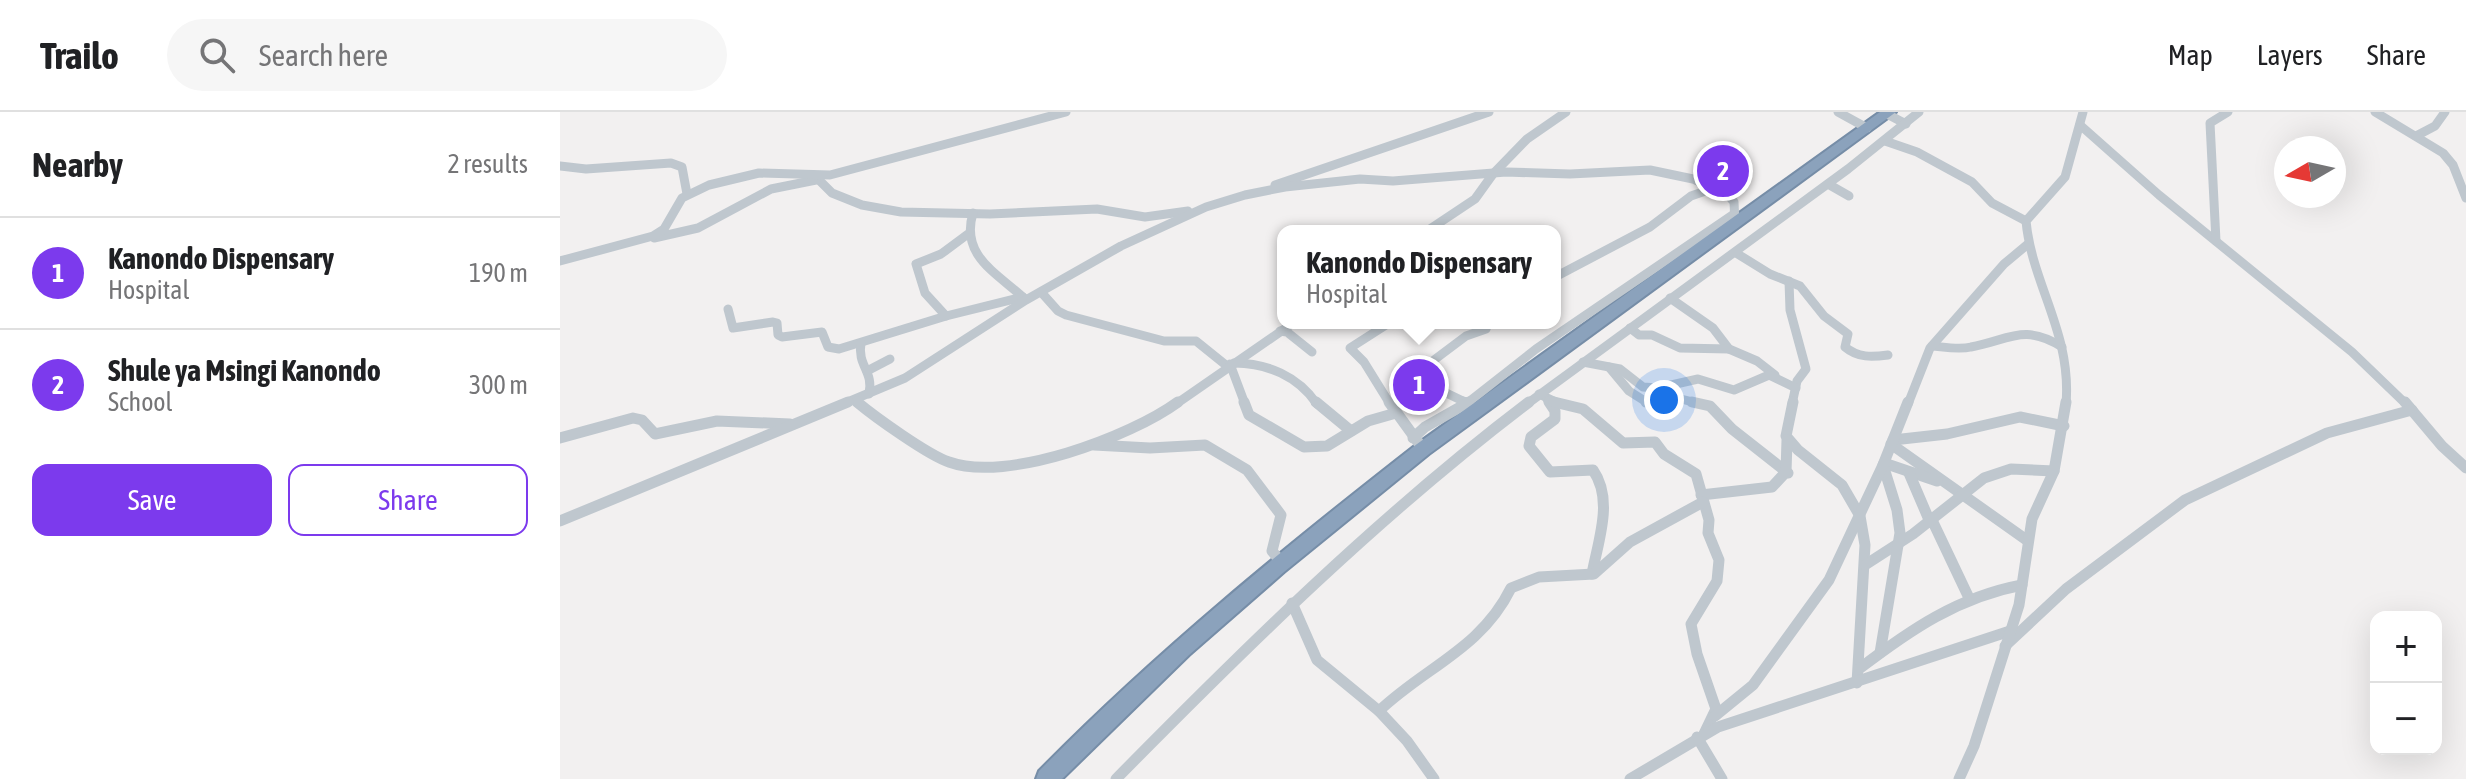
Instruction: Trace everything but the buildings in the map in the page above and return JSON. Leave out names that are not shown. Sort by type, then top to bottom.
[{"type":"highway","points":[[1047,779],[1173,656],[1418,443],[1888,113]]},
{"type":"street","points":[[560,261],[648,238],[695,230],[761,193],[1066,112]]},
{"type":"street","points":[[648,238],[664,229],[676,205],[687,194],[719,182],[759,173],[815,178],[835,196],[893,213],[1030,214],[1097,209],[1141,217],[1206,207],[1262,191],[1307,172],[1489,112]]},
{"type":"street","points":[[1436,225],[1475,199],[1493,174],[1527,139],[1566,112]]},
{"type":"street","points":[[1838,112],[1867,128]]},
{"type":"street","points":[[1116,779],[1292,603],[1398,506],[1583,362],[1736,253],[1919,112]]},
{"type":"street","points":[[2216,241],[2210,123],[2228,112]]},
{"type":"street","points":[[2375,112],[2443,153],[2453,165],[2466,198]]},
{"type":"street","points":[[2416,136],[2435,126],[2445,112]]},
{"type":"street","points":[[1888,113],[1906,124]]},
{"type":"street","points":[[2083,116],[2119,162],[2352,352],[2466,468]]},
{"type":"street","points":[[1959,779],[1974,746],[2010,631],[2022,585],[2032,519],[2054,471],[2064,426],[2067,389],[2062,347],[2054,314],[2028,244],[2026,221],[2061,184],[2083,116]]},
{"type":"street","points":[[1885,141],[1917,152],[1972,182],[1992,203],[2026,221]]},
{"type":"street","points":[[560,166],[586,169],[671,163],[682,167],[687,194]]},
{"type":"street","points":[[2453,165],[2466,171]]},
{"type":"street","points":[[1262,191],[1360,179],[1393,181],[1493,174],[1650,170],[1693,179],[1729,196],[1734,202],[1735,219],[1536,349],[1467,403],[1425,427],[1418,443]]},
{"type":"street","points":[[1691,196],[1695,189],[1693,179]]},
{"type":"street","points":[[1828,184],[1849,196]]},
{"type":"street","points":[[1561,274],[1650,227],[1691,196],[1714,188]]},
{"type":"street","points":[[728,309],[733,328],[773,322],[777,323],[778,335],[782,337],[816,331],[825,334],[828,347],[832,349],[861,343],[946,316],[1024,299],[1121,246],[1206,207]]},
{"type":"street","points":[[973,213],[968,243],[984,265],[1024,299]]},
{"type":"street","points":[[946,316],[933,304],[924,289],[917,262],[939,256],[968,234]]},
{"type":"street","points":[[1701,735],[1715,716],[1750,689],[1823,589],[1844,552],[1884,464],[1919,370],[1932,346],[2004,264],[2028,244]]},
{"type":"street","points":[[1736,253],[1770,274],[1803,289],[1824,316],[1848,334],[1845,344],[1849,351],[1863,357],[1888,355]]},
{"type":"street","points":[[1788,473],[1786,427],[1798,377],[1806,369],[1797,343],[1795,321],[1786,300],[1785,289],[1789,281]]},
{"type":"street","points":[[1041,292],[1058,311],[1066,315],[1162,340],[1196,341],[1230,364],[1249,415],[1304,447],[1323,448],[1368,421],[1396,413]]},
{"type":"street","points":[[1670,298],[1713,328],[1729,349]]},
{"type":"street","points":[[560,521],[678,470],[855,400],[925,368],[1024,299]]},
{"type":"street","points":[[933,304],[934,320]]},
{"type":"street","points":[[1630,328],[1639,335],[1652,335],[1680,348],[1729,349],[1757,361],[1796,388]]},
{"type":"street","points":[[855,400],[947,462],[969,468],[1008,468],[1091,444],[1160,415],[1283,329]]},
{"type":"street","points":[[1380,329],[1350,348],[1364,362],[1418,443]]},
{"type":"street","points":[[1467,403],[1445,393],[1423,375],[1422,369],[1466,336],[1486,329]]},
{"type":"street","points":[[1280,331],[1287,332],[1312,352]]},
{"type":"street","points":[[1932,346],[1969,348],[2008,335],[2032,334],[2043,335],[2062,347]]},
{"type":"street","points":[[861,343],[859,349],[872,381],[869,394]]},
{"type":"street","points":[[867,371],[890,359]]},
{"type":"street","points":[[1583,362],[1596,362],[1620,369],[1638,385],[1652,388],[1698,379],[1734,390],[1762,375],[1775,375]]},
{"type":"street","points":[[1230,364],[1248,363],[1289,375],[1320,408],[1351,431]]},
{"type":"street","points":[[1609,367],[1629,391],[1648,403],[1677,398],[1710,406],[1732,429],[1788,473]]},
{"type":"street","points":[[1543,396],[1583,409],[1623,443],[1655,442],[1664,454],[1694,471],[1709,520],[1708,533],[1718,553],[1715,586],[1691,624],[1694,645],[1716,709],[1715,716]]},
{"type":"street","points":[[1543,396],[1555,411],[1555,419],[1529,439],[1529,446],[1550,472],[1593,470],[1603,487],[1604,512],[1591,576]]},
{"type":"street","points":[[2004,646],[2066,589],[2185,500],[2327,433],[2412,410]]},
{"type":"street","points":[[1893,443],[1951,434],[2011,417],[2040,419],[2064,426]]},
{"type":"street","points":[[560,438],[633,418],[642,420],[655,434],[717,421],[800,423]]},
{"type":"street","points":[[1787,440],[1841,485],[1860,512],[1866,539],[1859,611],[1857,683]]},
{"type":"street","points":[[1893,443],[1969,598]]},
{"type":"street","points":[[1893,443],[2028,541]]},
{"type":"street","points":[[1091,444],[1150,448],[1199,444],[1240,466],[1252,476],[1281,515],[1272,551],[1282,563]]},
{"type":"street","points":[[1884,464],[1943,482]]},
{"type":"street","points":[[1880,653],[1900,525],[1884,464]]},
{"type":"street","points":[[1865,565],[1898,545],[1961,495],[1997,472],[2011,469],[2054,471]]},
{"type":"street","points":[[1379,711],[1397,694],[1437,669],[1477,636],[1499,612],[1511,588],[1539,577],[1591,576],[1630,542],[1702,498],[1772,487],[1788,473]]},
{"type":"street","points":[[1859,669],[1932,615],[1969,598],[2022,585]]},
{"type":"street","points":[[1292,603],[1317,660],[1379,711],[1407,741],[1434,779]]},
{"type":"street","points":[[1630,779],[1701,735],[1749,716],[2010,631]]},
{"type":"street","points":[[1701,735],[1722,779]]},
{"type":"place","name":"Shule ya Msingi Kanondo","points":[[1723,171]]},
{"type":"place","name":"Kanondo Dispensary","points":[[1419,385]]}]
